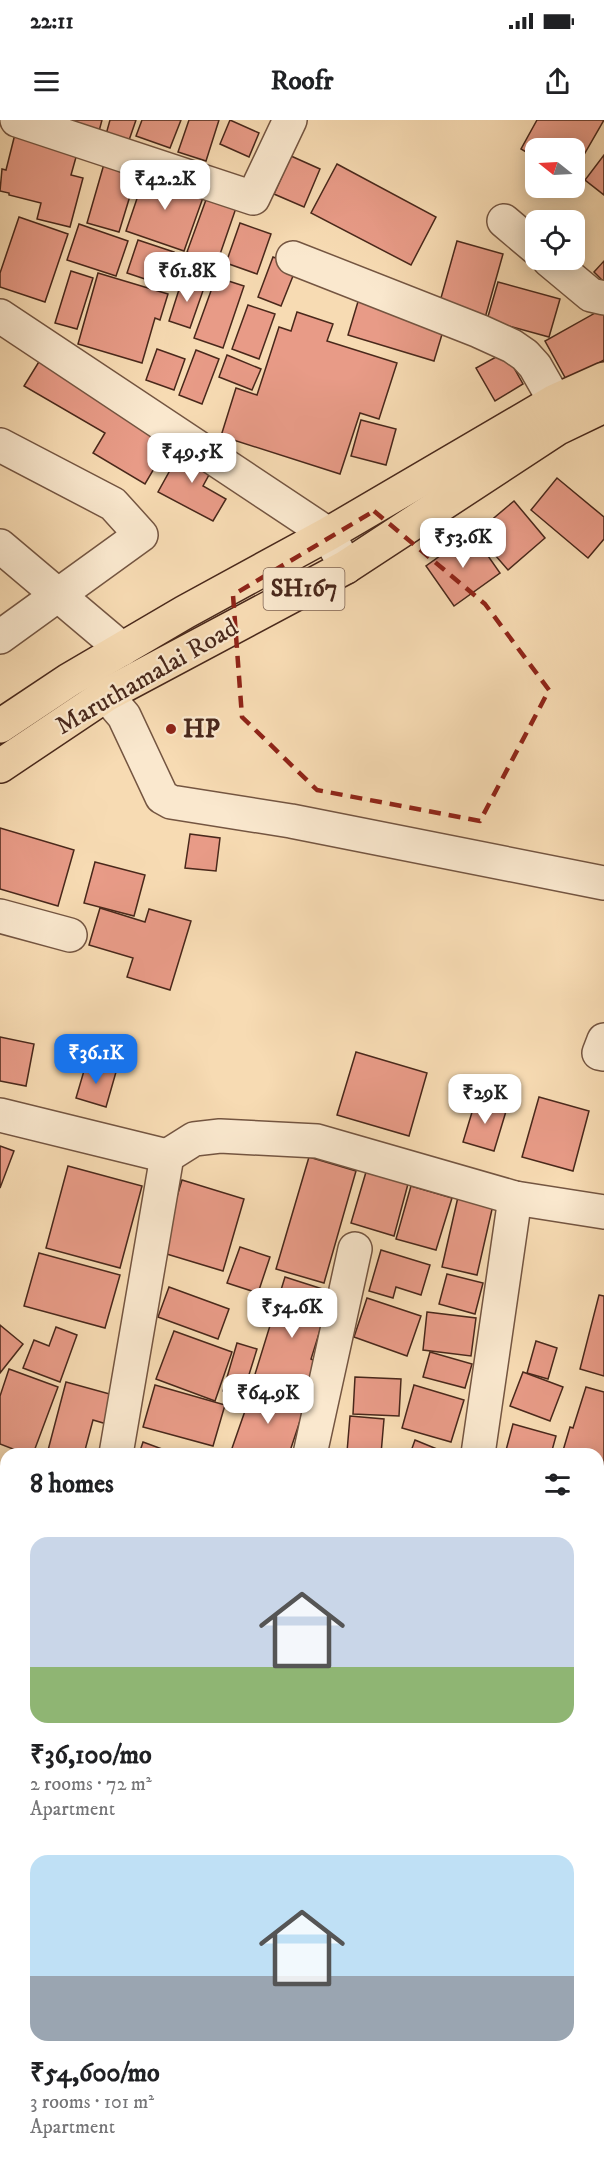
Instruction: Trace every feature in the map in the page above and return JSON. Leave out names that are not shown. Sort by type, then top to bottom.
[{"type":"main road","name":"Maruthamalai Road","points":[[0,726],[69,680],[184,612],[328,534],[555,401],[604,379]]},
{"type":"main road","name":"Maruthamalai Road","points":[[0,766],[106,695],[346,567],[558,428],[604,406]]},
{"type":"street","points":[[17,120],[253,198],[290,120]]},
{"type":"street","points":[[504,221],[525,239]]},
{"type":"street","points":[[293,258],[512,346],[535,366],[555,401]]},
{"type":"street","points":[[561,270],[591,295],[604,298]]},
{"type":"street","points":[[0,316],[328,534],[346,567]]},
{"type":"street","points":[[0,446],[113,504],[141,535],[0,637]]},
{"type":"street","points":[[0,546],[122,649]]},
{"type":"street","points":[[106,695],[124,716],[162,797],[171,802],[291,821],[604,883]]},
{"type":"street","points":[[0,916],[70,935]]},
{"type":"street","points":[[604,1040],[599,1053],[604,1054]]},
{"type":"street","points":[[0,1115],[167,1156],[194,1139],[220,1136],[317,1141],[515,1198],[604,1212]]},
{"type":"street","points":[[117,1448],[167,1156]]},
{"type":"street","points":[[479,1448],[515,1198]]},
{"type":"street","points":[[311,1448],[355,1248]]},
{"type":"highlighted area","points":[[374,511],[485,604],[549,690],[480,821],[317,790],[242,717],[233,595]]},
{"type":"building","points":[[63,120],[102,120],[98,135]]},
{"type":"building","points":[[110,120],[136,120],[127,146],[105,138]]},
{"type":"building","points":[[142,120],[181,120],[170,148],[136,136]]},
{"type":"building","points":[[189,120],[219,120],[206,161],[178,152]]},
{"type":"building","points":[[230,120],[259,133],[249,157],[220,144]]},
{"type":"building","points":[[537,120],[604,120],[585,153],[585,138],[527,138]]},
{"type":"building","points":[[15,134],[78,150],[71,175],[83,178],[70,227],[37,219],[41,203],[0,191],[2,169],[6,170]]},
{"type":"building","points":[[604,155],[604,195],[585,180]]},
{"type":"building","points":[[291,156],[320,169],[304,207],[274,194]]},
{"type":"building","points":[[104,164],[137,173],[119,232],[87,223]]},
{"type":"building","points":[[337,164],[436,217],[411,265],[311,213]]},
{"type":"building","points":[[146,172],[205,192],[184,251],[126,231]]},
{"type":"building","points":[[207,197],[236,208],[217,263],[187,252]]},
{"type":"building","points":[[19,217],[68,234],[45,302],[0,287],[0,273]]},
{"type":"building","points":[[240,223],[271,234],[257,274],[226,263]]},
{"type":"building","points":[[79,224],[128,241],[116,276],[67,260]]},
{"type":"building","points":[[138,240],[174,252],[163,285],[127,273]]},
{"type":"building","points":[[457,241],[503,254],[485,318],[439,305]]},
{"type":"building","points":[[273,257],[297,266],[281,306],[258,297]]},
{"type":"building","points":[[604,261],[604,282],[594,272]]},
{"type":"building","points":[[71,271],[93,278],[77,329],[55,323]]},
{"type":"building","points":[[98,273],[168,294],[160,320],[155,318],[142,363],[78,344]]},
{"type":"building","points":[[183,277],[205,285],[190,328],[169,321]]},
{"type":"building","points":[[216,277],[244,286],[223,348],[194,338]]},
{"type":"building","points":[[498,282],[560,299],[549,337],[487,320]]},
{"type":"building","points":[[360,295],[446,321],[434,361],[348,335]]},
{"type":"building","points":[[248,305],[275,314],[259,359],[232,349]]},
{"type":"building","points":[[604,308],[604,360],[567,381],[545,341]]},
{"type":"building","points":[[297,312],[333,324],[327,341],[397,363],[379,419],[360,413],[340,474],[221,436],[236,388],[257,395],[279,327],[291,331]]},
{"type":"building","points":[[157,349],[185,359],[174,390],[146,380]]},
{"type":"building","points":[[196,350],[219,359],[202,404],[179,395]]},
{"type":"building","points":[[505,352],[523,384],[495,401],[476,368]]},
{"type":"building","points":[[227,355],[261,369],[252,390],[219,377]]},
{"type":"building","points":[[40,360],[172,438],[145,484],[93,453],[105,433],[24,386]]},
{"type":"building","points":[[361,420],[396,429],[386,465],[351,456]]},
{"type":"building","points":[[184,445],[216,462],[203,486],[226,499],[213,521],[158,492]]},
{"type":"building","points":[[557,478],[604,517],[604,539],[588,558],[531,510]]},
{"type":"building","points":[[514,501],[545,538],[508,570],[476,533]]},
{"type":"building","points":[[472,533],[500,573],[454,606],[426,566]]},
{"type":"building","points":[[0,828],[74,850],[58,906],[0,889]]},
{"type":"building","points":[[190,834],[220,838],[216,871],[185,868]]},
{"type":"building","points":[[95,862],[145,875],[134,916],[84,903]]},
{"type":"building","points":[[100,908],[145,922],[149,909],[191,921],[170,990],[127,977],[133,958],[89,945]]},
{"type":"building","points":[[0,1037],[34,1044],[26,1086],[0,1081]]},
{"type":"building","points":[[356,1052],[427,1073],[409,1136],[337,1115]]},
{"type":"building","points":[[86,1064],[116,1072],[106,1107],[76,1098]]},
{"type":"building","points":[[483,1077],[503,1083],[497,1103],[477,1096]]},
{"type":"building","points":[[539,1097],[589,1111],[573,1171],[522,1157]]},
{"type":"building","points":[[476,1099],[507,1108],[494,1151],[463,1142]]},
{"type":"building","points":[[0,1146],[14,1151],[0,1188]]},
{"type":"building","points":[[309,1157],[356,1171],[324,1283],[276,1269]]},
{"type":"building","points":[[68,1166],[142,1186],[120,1268],[46,1248]]},
{"type":"building","points":[[366,1172],[408,1184],[394,1236],[351,1223]]},
{"type":"building","points":[[182,1180],[244,1199],[223,1271],[160,1252]]},
{"type":"building","points":[[411,1186],[452,1198],[436,1250],[396,1239]]},
{"type":"building","points":[[458,1197],[493,1205],[477,1275],[442,1267]]},
{"type":"building","points":[[240,1247],[270,1257],[258,1293],[227,1283]]},
{"type":"building","points":[[381,1250],[430,1265],[421,1295],[396,1287],[393,1298],[369,1291]]},
{"type":"building","points":[[39,1253],[120,1275],[105,1328],[24,1306]]},
{"type":"building","points":[[447,1274],[483,1283],[475,1314],[439,1304]]},
{"type":"building","points":[[285,1277],[332,1292],[311,1359],[315,1361],[304,1400],[252,1384]]},
{"type":"building","points":[[169,1287],[229,1309],[218,1339],[158,1317]]},
{"type":"building","points":[[599,1295],[604,1296],[604,1376],[580,1369]]},
{"type":"building","points":[[367,1298],[421,1316],[407,1356],[354,1337]]},
{"type":"building","points":[[427,1312],[476,1318],[471,1356],[423,1350]]},
{"type":"building","points":[[0,1325],[23,1344],[0,1373]]},
{"type":"building","points":[[56,1327],[77,1335],[60,1382],[23,1368],[34,1340],[49,1346]]},
{"type":"building","points":[[174,1331],[232,1352],[215,1401],[156,1379]]},
{"type":"building","points":[[536,1341],[557,1348],[548,1379],[527,1373]]},
{"type":"building","points":[[237,1343],[257,1349],[242,1397],[223,1391]]},
{"type":"building","points":[[430,1352],[472,1364],[465,1388],[423,1377]]},
{"type":"building","points":[[9,1369],[58,1387],[35,1448],[10,1448],[0,1444],[0,1396]]},
{"type":"building","points":[[523,1372],[563,1387],[550,1421],[510,1406]]},
{"type":"building","points":[[355,1377],[401,1379],[399,1416],[353,1414]]},
{"type":"building","points":[[66,1382],[117,1396],[110,1425],[93,1420],[86,1448],[49,1448]]},
{"type":"building","points":[[155,1385],[225,1405],[213,1446],[143,1427]]},
{"type":"building","points":[[414,1385],[464,1400],[451,1442],[402,1428]]},
{"type":"building","points":[[586,1387],[604,1392],[604,1448],[564,1448],[570,1427],[573,1428]]},
{"type":"building","points":[[253,1388],[305,1406],[291,1448],[232,1448]]},
{"type":"building","points":[[350,1416],[384,1419],[382,1448],[347,1448]]},
{"type":"building","points":[[513,1424],[556,1436],[553,1448],[507,1448]]},
{"type":"building","points":[[415,1440],[434,1448],[412,1448]]},
{"type":"building","points":[[143,1442],[159,1448],[141,1448]]},
{"type":"place","name":"HP","points":[[171,729]]}]
